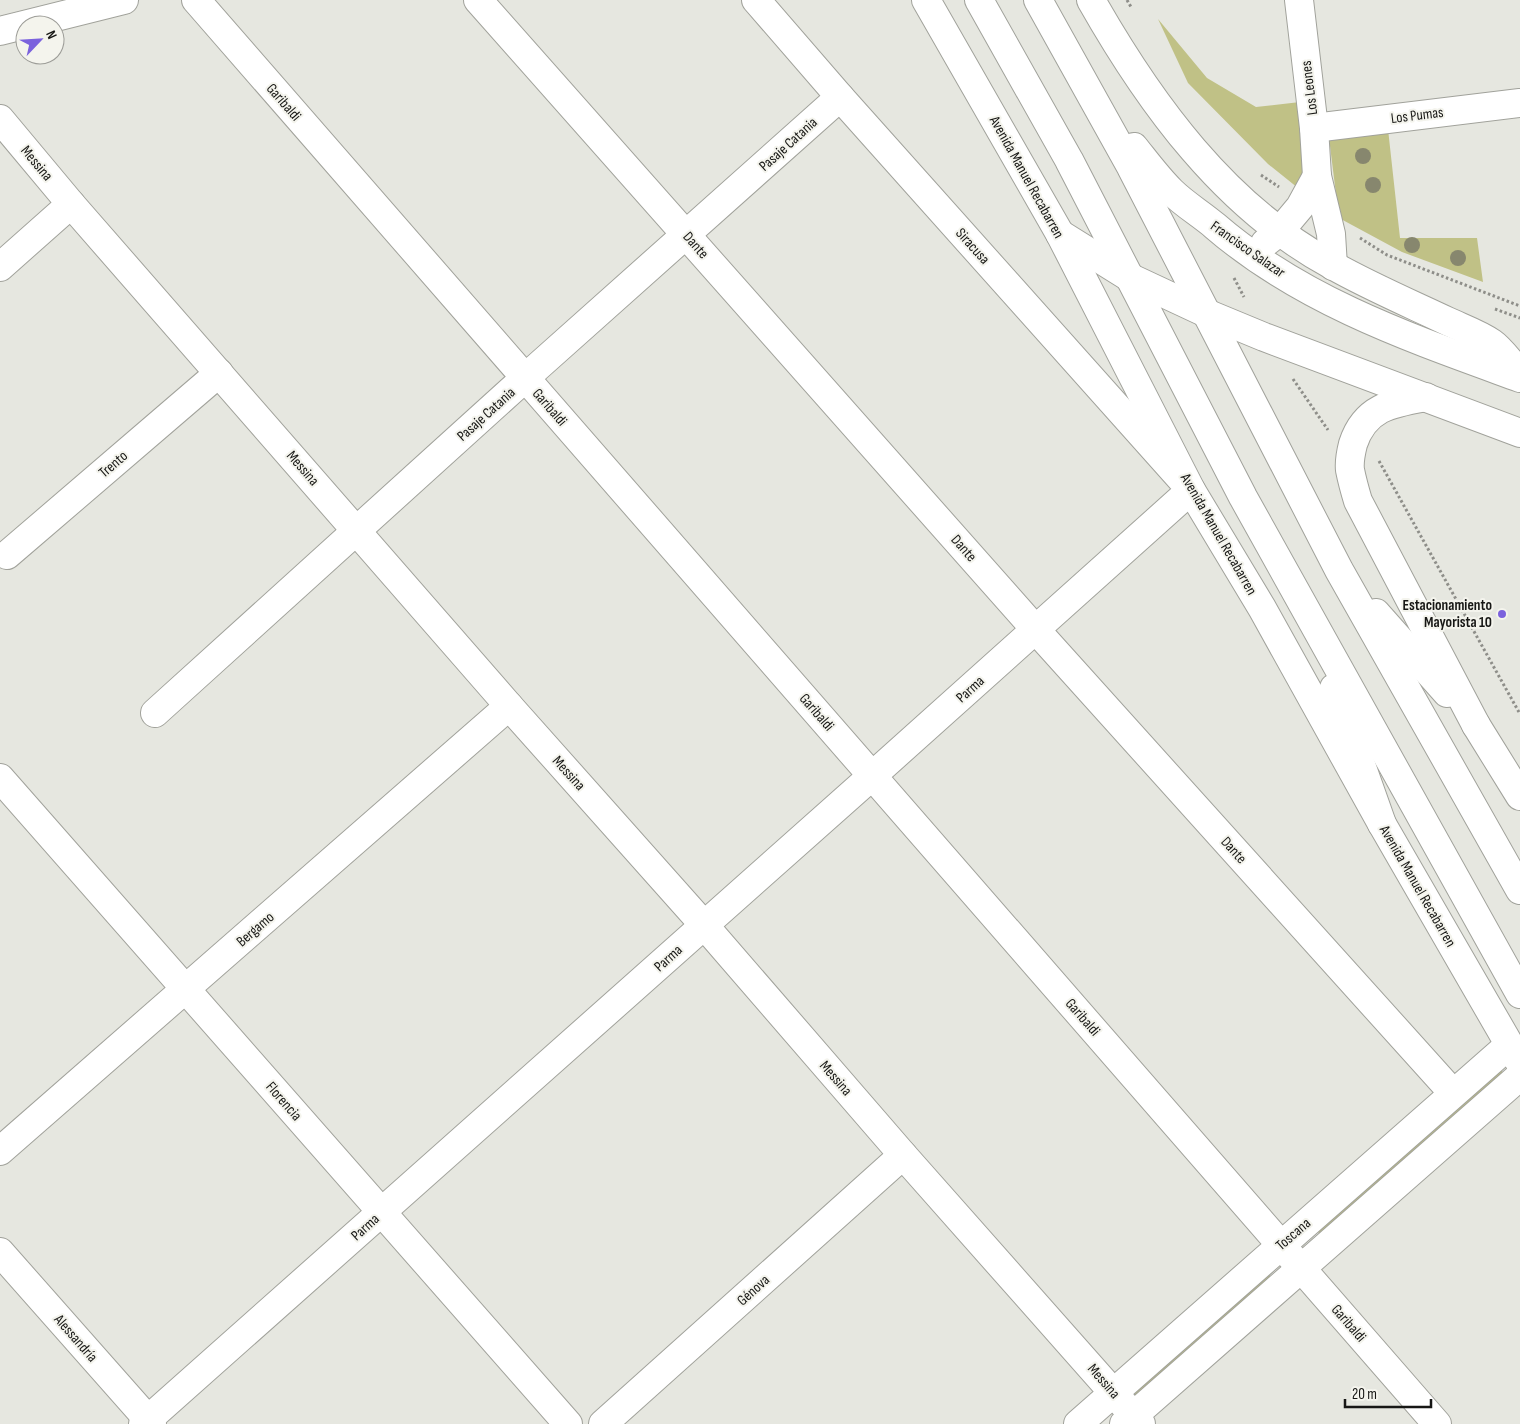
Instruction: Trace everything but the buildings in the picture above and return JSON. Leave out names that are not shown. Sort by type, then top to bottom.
[{"type":"street","points":[[0,31],[124,0]]},
{"type":"street","name":"Garibaldi","points":[[196,0],[1437,1424]]},
{"type":"street","name":"Dante","points":[[478,0],[1036,630],[1454,1093]]},
{"type":"street","name":"Siracusa","points":[[756,0],[840,97],[1191,490]]},
{"type":"street","name":"Avenida Manuel Recabarren","points":[[926,0],[1060,234],[1191,490],[1262,608],[1382,824],[1514,1054]]},
{"type":"street","points":[[979,0],[1069,160],[1243,497],[1520,994]]},
{"type":"street","points":[[1091,0],[1116,44],[1185,139],[1233,193],[1279,232],[1305,250],[1333,266],[1492,343],[1520,373]]},
{"type":"street","name":"Los Leones","points":[[1299,0],[1318,176],[1331,234],[1333,266]]},
{"type":"street","points":[[1045,12],[1131,167],[1339,570],[1520,890]]},
{"type":"street","name":"Francisco Salazar","points":[[1045,12],[1133,146],[1151,170],[1172,192],[1224,235],[1320,296],[1370,321],[1520,378]]},
{"type":"street","name":"Pasaje Catania","points":[[155,713],[525,378],[840,97]]},
{"type":"street","name":"Los Pumas","points":[[1314,128],[1520,103]]},
{"type":"street","name":"Messina","points":[[0,119],[510,706],[903,1155],[1114,1392],[1133,1421]]},
{"type":"street","points":[[1252,254],[1279,232],[1303,202],[1318,176]]},
{"type":"street","points":[[0,267],[72,204]]},
{"type":"street","points":[[1060,234],[1129,277],[1206,313],[1264,337],[1520,433]]},
{"type":"street","name":"Trento","points":[[7,555],[220,373]]},
{"type":"street","points":[[1426,398],[1395,403],[1373,413],[1358,430],[1351,451],[1350,469],[1358,500],[1476,725],[1520,796]]},
{"type":"street","name":"Parma","points":[[148,1422],[1191,490]]},
{"type":"street","points":[[1339,570],[1476,725]]},
{"type":"street","points":[[1307,613],[1382,824]]},
{"type":"street","name":"Bergamo","points":[[0,1151],[510,706]]},
{"type":"street","name":"Florencia","points":[[0,778],[568,1424]]},
{"type":"street","name":"Toscana","points":[[1078,1424],[1454,1093],[1514,1054]]},
{"type":"street","name":"Toscana","points":[[1133,1421],[1301,1268],[1520,1076]]},
{"type":"street","name":"Génova","points":[[603,1424],[903,1155]]},
{"type":"street","name":"Alessandría","points":[[0,1252],[148,1422]]},
{"type":"path","points":[[1258,173],[1303,202]]},
{"type":"path","points":[[1327,218],[1387,256],[1520,306]]},
{"type":"path","points":[[1351,451],[1378,457],[1520,714]]},
{"type":"green space","points":[[1158,19],[1207,78],[1256,107],[1300,102],[1312,179],[1298,188],[1268,164],[1188,83]]},
{"type":"green space","points":[[1388,129],[1400,238],[1477,238],[1483,282],[1402,252],[1339,218],[1329,138]]},
{"type":"green space","points":[[1501,1068],[1503,1074],[1320,1234],[1316,1230]]},
{"type":"green space","points":[[1268,1273],[1272,1278],[1134,1398],[1130,1394]]},
{"type":"place","name":"Estacionamiento Mayorista 10","points":[[1502,614]]}]
